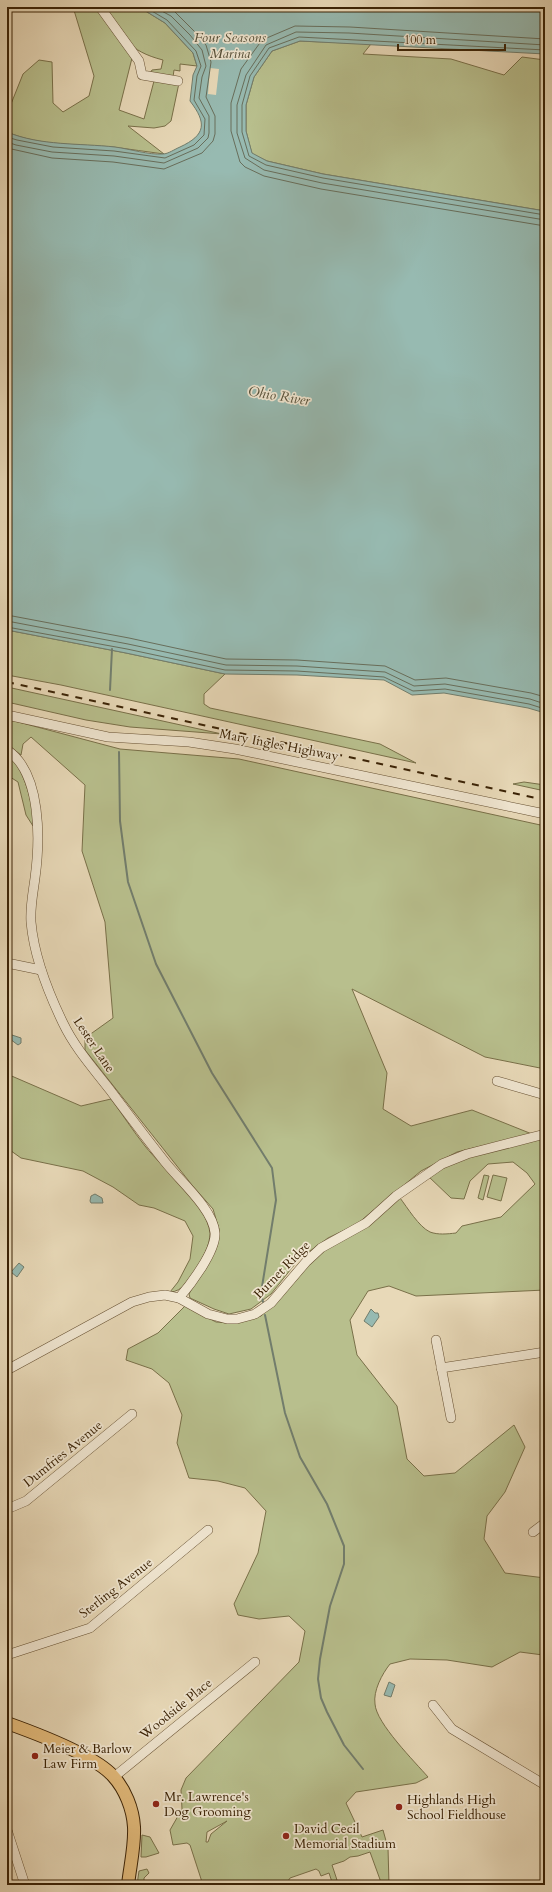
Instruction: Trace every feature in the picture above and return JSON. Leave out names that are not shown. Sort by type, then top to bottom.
[{"type":"main road","points":[[7,1723],[78,1753],[93,1761],[114,1776],[127,1797],[134,1826],[128,1885]]},
{"type":"street","points":[[100,7],[139,61],[142,75],[178,81]]},
{"type":"street","name":"Mary Ingles Highway","points":[[7,715],[83,733],[108,737],[189,742],[235,749],[545,814]]},
{"type":"street","name":"Lester Lane","points":[[7,750],[18,759],[26,772],[38,822],[36,869],[31,920],[41,970],[60,1018],[73,1042],[165,1162],[199,1202],[212,1221],[214,1237],[207,1256],[179,1298]]},
{"type":"street","points":[[7,963],[41,970]]},
{"type":"street","points":[[497,1081],[545,1095]]},
{"type":"street","name":"Burnet Ridge","points":[[7,1370],[132,1302],[149,1297],[166,1295],[179,1298],[208,1314],[227,1319],[237,1319],[255,1314],[271,1303],[306,1262],[321,1248],[366,1223],[396,1196],[442,1164],[467,1154],[545,1134]]},
{"type":"street","points":[[436,1340],[451,1418]]},
{"type":"street","points":[[441,1368],[545,1352]]},
{"type":"street","name":"Dumfries Avenue","points":[[7,1509],[26,1501],[132,1414]]},
{"type":"street","points":[[533,1532],[545,1523]]},
{"type":"street","name":"Sterling Avenue","points":[[7,1655],[90,1628],[208,1530]]},
{"type":"street","name":"Woodside Place","points":[[114,1776],[255,1662]]},
{"type":"street","points":[[434,1705],[452,1729],[545,1785]]},
{"type":"street","points":[[7,1830],[25,1885]]},
{"type":"green space","points":[[73,7],[95,7],[132,58],[119,110],[144,119],[154,81],[179,83],[171,121],[165,126],[154,128],[128,126],[164,154],[113,147],[45,142],[19,137],[7,132],[7,114],[23,74],[39,60],[52,62],[53,103],[63,112],[89,96],[94,76]]},
{"type":"green space","points":[[106,7],[139,7],[165,23],[193,53],[197,66],[180,64],[180,71],[174,70],[173,77],[150,73],[152,70],[161,69],[163,60],[142,52],[127,41]]},
{"type":"green space","points":[[300,41],[371,44],[363,54],[451,59],[504,75],[522,57],[545,60],[545,211],[323,174],[267,161],[252,154],[246,131],[246,105],[254,77],[272,51]]},
{"type":"green space","points":[[7,630],[225,674],[204,694],[204,704],[210,708],[380,744],[416,763],[61,685],[7,675]]},
{"type":"green space","points":[[7,687],[222,734],[130,727],[86,720],[7,702]]},
{"type":"green space","points":[[7,719],[120,749],[239,759],[545,826],[545,1069],[485,1057],[352,989],[387,1073],[383,1109],[411,1126],[472,1110],[532,1134],[457,1152],[421,1171],[357,1224],[328,1238],[299,1259],[271,1294],[251,1309],[229,1314],[190,1298],[189,1294],[217,1246],[219,1229],[213,1209],[192,1185],[85,1050],[85,1038],[113,1018],[105,922],[82,851],[85,785],[31,737],[23,744],[21,755],[7,744]]},
{"type":"green space","points":[[7,754],[13,759],[18,767],[27,787],[32,808],[33,826],[26,815],[18,782],[7,775]]},
{"type":"green space","points":[[524,782],[545,785],[545,791],[513,784]]},
{"type":"green space","points":[[7,1074],[81,1106],[111,1099],[145,1146],[193,1199],[207,1222],[210,1238],[207,1247],[201,1261],[191,1277],[182,1287],[178,1290],[170,1292],[178,1282],[190,1259],[193,1236],[185,1221],[154,1208],[139,1205],[113,1187],[83,1171],[21,1158],[7,1148]]},
{"type":"green space","points":[[545,1137],[545,1290],[416,1296],[389,1286],[368,1291],[350,1320],[357,1355],[397,1406],[407,1459],[424,1476],[455,1473],[514,1425],[525,1447],[505,1492],[487,1516],[484,1539],[505,1573],[545,1578],[545,1658],[543,1655],[520,1652],[492,1667],[447,1660],[410,1659],[390,1664],[387,1668],[381,1678],[375,1694],[377,1712],[397,1742],[428,1777],[416,1783],[356,1792],[346,1803],[362,1837],[383,1830],[388,1848],[389,1885],[382,1885],[370,1852],[350,1857],[344,1861],[332,1865],[337,1880],[332,1882],[329,1873],[321,1876],[319,1871],[316,1869],[290,1878],[288,1881],[277,1885],[203,1885],[190,1845],[187,1843],[173,1845],[170,1830],[182,1809],[181,1790],[186,1778],[299,1662],[305,1631],[289,1616],[259,1619],[238,1615],[234,1604],[258,1553],[266,1511],[245,1488],[218,1481],[189,1478],[177,1443],[182,1415],[169,1383],[152,1369],[126,1360],[128,1349],[158,1333],[185,1306],[216,1322],[230,1323],[245,1321],[261,1316],[277,1301],[319,1253],[400,1198],[422,1226],[430,1232],[436,1234],[456,1233],[462,1226],[501,1217],[535,1184],[527,1173],[513,1162],[488,1164],[470,1181],[464,1199],[451,1198],[428,1176],[454,1162],[469,1157]],"holes":[[[227,1821],[211,1834],[208,1842],[206,1842],[207,1832]]]},
{"type":"green space","points":[[484,1175],[489,1176],[483,1200],[478,1198]]},
{"type":"green space","points":[[493,1175],[507,1178],[501,1201],[487,1197]]},
{"type":"green space","points":[[142,1835],[150,1837],[159,1853],[141,1857]]},
{"type":"green space","points":[[147,1869],[149,1873],[144,1878],[144,1885],[137,1885],[139,1871]]},
{"type":"water","points":[[139,7],[545,7],[545,54],[300,41],[272,51],[254,77],[246,105],[246,131],[252,153],[267,161],[323,174],[545,211],[545,713],[528,708],[444,693],[412,695],[384,680],[297,675],[225,674],[7,630],[7,132],[33,140],[115,147],[158,154],[165,154],[195,138],[201,128],[201,122],[196,109],[190,101],[193,75],[197,66],[193,53],[165,23]]},
{"type":"water","points":[[12,1035],[21,1038],[21,1043],[18,1045],[10,1039],[10,1036]]},
{"type":"water","points":[[95,1194],[102,1198],[103,1203],[91,1203],[91,1196]]},
{"type":"water","points":[[19,1263],[24,1267],[17,1277],[11,1272]]},
{"type":"water","points":[[371,1309],[375,1313],[378,1313],[379,1317],[372,1327],[364,1321]]},
{"type":"water","points":[[389,1682],[395,1685],[391,1697],[384,1695]]},
{"type":"pier","points":[[210,68],[219,69],[216,95],[208,94]]},
{"type":"waterway","points":[[110,690],[112,649]]},
{"type":"waterway","points":[[119,752],[120,821],[128,882],[156,964],[212,1073],[272,1168],[276,1200],[261,1293],[263,1302]]},
{"type":"waterway","points":[[265,1315],[285,1413],[300,1457],[327,1504],[344,1546],[344,1564],[330,1606],[320,1659],[318,1679],[321,1698],[327,1712],[344,1745],[363,1769]]},
{"type":"railway","points":[[7,682],[545,800]]},
{"type":"place","name":"Meier & Barlow Law Firm","points":[[35,1756]]},
{"type":"place","name":"Mr. Lawrence's Dog Grooming","points":[[156,1804]]},
{"type":"place","name":"Highlands High School Fieldhouse","points":[[399,1807]]},
{"type":"place","name":"David Cecil Memorial Stadium","points":[[286,1836]]},
{"type":"water label","name":"Four Seasons Marina","points":[[230,46]]},
{"type":"water label","name":"Ohio River","points":[[279,396]]}]
